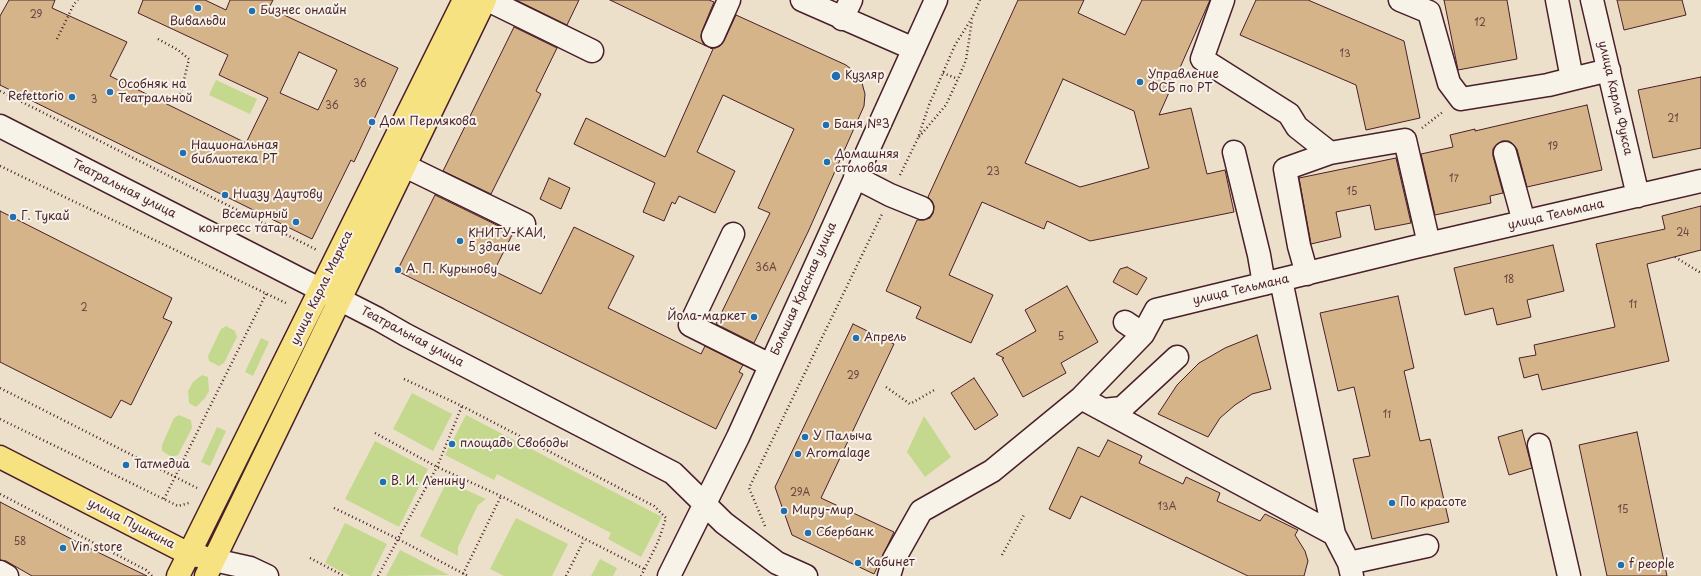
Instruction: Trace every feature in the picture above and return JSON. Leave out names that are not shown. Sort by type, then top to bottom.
[{"type":"main road","name":"улица Карла Маркса","points":[[178,576],[464,0]]},
{"type":"main road","name":"улица Карла Маркса","points":[[210,568],[311,357],[341,299],[487,0]]},
{"type":"main road","name":"улица Пушкина","points":[[0,457],[189,554],[210,568]]},
{"type":"street","points":[[487,0],[592,51]]},
{"type":"street","points":[[713,36],[729,0]]},
{"type":"street","points":[[802,0],[847,10],[914,49]]},
{"type":"street","name":"Большая Красная улица","points":[[669,576],[706,504],[936,0]]},
{"type":"street","points":[[1223,0],[1202,60],[1289,114],[1297,127],[1330,153]]},
{"type":"street","points":[[1400,0],[1429,12],[1449,83],[1461,98],[1548,84],[1609,70]]},
{"type":"street","points":[[1557,0],[1572,79]]},
{"type":"street","name":"улица Карла Фукса","points":[[1592,0],[1638,196]]},
{"type":"street","name":"Театральная улица","points":[[0,126],[320,290],[341,299],[406,335],[673,473],[724,523],[777,563],[806,576]]},
{"type":"street","points":[[1307,274],[1299,246],[1285,169],[1330,153],[1405,140],[1429,244]]},
{"type":"street","points":[[1234,152],[1259,255],[1272,282],[1334,534],[1351,570],[1427,546]]},
{"type":"street","points":[[1505,153],[1524,222]]},
{"type":"street","points":[[405,166],[524,224]]},
{"type":"street","points":[[855,177],[890,195],[922,208]]},
{"type":"street","name":"улица Тельмана","points":[[890,576],[894,559],[921,511],[992,471],[1081,398],[1143,334],[1156,310],[1429,244],[1701,181]]},
{"type":"street","points":[[733,234],[690,324],[770,365]]},
{"type":"street","points":[[1125,322],[1143,334]]},
{"type":"street","points":[[1103,410],[1122,408],[1177,357]]},
{"type":"street","points":[[1081,398],[1334,534]]},
{"type":"street","points":[[1539,445],[1569,576]]},
{"type":"street","name":"улица Пушкина","points":[[210,568],[250,568],[268,576]]},
{"type":"street","points":[[0,572],[7,576]]},
{"type":"path","points":[[57,39],[74,4],[78,0]]},
{"type":"path","points":[[766,530],[749,488],[918,138],[929,105],[955,45],[972,18],[980,0]]},
{"type":"path","points":[[918,138],[946,105],[958,79],[966,60],[972,18]]},
{"type":"path","points":[[158,39],[178,50],[189,59],[180,96]]},
{"type":"path","points":[[943,73],[958,79]]},
{"type":"path","points":[[0,91],[318,251]]},
{"type":"path","points":[[1405,140],[1461,98]]},
{"type":"path","points":[[0,166],[292,306]]},
{"type":"path","points":[[1675,257],[1701,273]]},
{"type":"path","points":[[164,499],[266,294]]},
{"type":"path","points":[[404,378],[462,406],[654,506],[666,518],[658,542],[641,576]]},
{"type":"path","points":[[886,387],[910,404],[936,389]]},
{"type":"path","points":[[0,388],[202,490]]},
{"type":"path","points":[[378,576],[437,467],[462,406]]},
{"type":"path","points":[[0,419],[178,506],[189,503],[193,499]]},
{"type":"path","points":[[374,432],[437,467],[501,496],[644,570]]},
{"type":"path","points":[[0,494],[146,570],[152,576]]},
{"type":"path","points":[[463,574],[501,496]]},
{"type":"path","points":[[334,508],[398,539],[468,576]]},
{"type":"path","points":[[1002,556],[1025,513]]},
{"type":"path","points":[[566,576],[584,540]]},
{"type":"path","points":[[310,558],[344,576]]},
{"type":"green space","points":[[216,80],[257,99],[250,114],[209,95]]},
{"type":"green space","points":[[226,326],[235,331],[237,337],[224,363],[219,366],[209,361],[208,356],[221,329]]},
{"type":"green space","points":[[261,338],[269,342],[253,376],[245,372]]},
{"type":"green space","points":[[202,375],[208,377],[209,391],[205,398],[196,407],[189,403],[188,391],[193,382]]},
{"type":"green space","points":[[412,393],[452,414],[433,451],[393,429]]},
{"type":"green space","points":[[179,415],[191,420],[192,428],[178,455],[172,457],[162,451],[162,445],[174,418]]},
{"type":"green space","points":[[466,415],[662,517],[641,557],[608,539],[611,533],[497,474],[494,480],[445,455]]},
{"type":"green space","points":[[924,416],[951,457],[925,477],[907,452]]},
{"type":"green space","points":[[217,427],[226,431],[210,466],[201,462]]},
{"type":"green space","points":[[375,441],[428,469],[399,527],[345,499]]},
{"type":"green space","points":[[447,481],[486,499],[478,505],[458,547],[458,556],[420,536]]},
{"type":"green space","points":[[516,518],[568,544],[552,576],[504,576],[490,569]]},
{"type":"green space","points":[[345,523],[387,544],[371,576],[350,576],[325,563]]},
{"type":"green space","points":[[400,550],[449,575],[386,576]]},
{"type":"green space","points":[[600,559],[617,568],[613,576],[591,576]]},
{"type":"building","points":[[9,0],[55,0],[52,8],[127,42],[110,76],[246,143],[268,98],[219,75],[228,55],[138,13],[143,0],[205,0],[226,10],[230,0],[273,0],[269,8],[398,68],[354,162],[351,160],[312,239],[0,85],[0,16]],"holes":[[[299,52],[337,70],[318,110],[280,93]]]},
{"type":"building","points":[[516,0],[579,0],[567,25]]},
{"type":"building","points":[[610,0],[709,0],[714,2],[702,31],[701,37],[706,46]]},
{"type":"building","points":[[1018,0],[1084,0],[1078,13],[1125,35],[1142,0],[1210,0],[1159,115],[1191,108],[1207,174],[1225,170],[1234,212],[1090,241],[1047,221],[1044,229],[982,202],[949,275],[993,295],[971,343],[916,318],[921,307],[886,291],[917,220],[930,218],[933,213],[934,206],[928,197]],"holes":[[[1063,79],[1134,111],[1149,168],[1080,187],[1025,163]]]},
{"type":"building","points":[[1256,0],[1308,0],[1404,41],[1420,118],[1366,130],[1356,85],[1240,35]]},
{"type":"building","points":[[1444,0],[1507,0],[1517,59],[1458,70]]},
{"type":"building","points":[[1617,0],[1682,0],[1686,15],[1624,30]]},
{"type":"building","points":[[736,15],[846,65],[856,73],[862,83],[865,94],[864,106],[808,232],[754,343],[716,324],[770,213],[758,208],[794,129],[723,95],[697,152],[735,171],[715,213],[679,196],[675,204],[672,202],[664,221],[643,212],[655,183],[574,144],[586,118],[665,157],[713,49],[710,48],[720,46],[724,41]]},
{"type":"building","points":[[514,27],[557,48],[536,91],[541,94],[491,194],[443,171]]},
{"type":"building","points":[[1701,77],[1701,148],[1653,158],[1638,90]]},
{"type":"building","points":[[1587,105],[1602,170],[1527,187],[1517,149],[1509,141],[1502,141],[1493,149],[1493,156],[1503,193],[1490,196],[1491,203],[1435,215],[1421,154],[1453,147],[1450,135],[1475,129],[1475,131]]},
{"type":"building","points":[[1396,158],[1411,223],[1375,230],[1370,205],[1336,212],[1341,237],[1311,244],[1299,178]]},
{"type":"building","points":[[549,178],[570,188],[561,209],[540,199]]},
{"type":"building","name":"КНИТУ-КАИ, 5 здание","points":[[435,195],[513,233],[494,271],[541,294],[574,227],[634,256],[608,308],[701,354],[705,346],[743,365],[739,372],[743,374],[716,429],[397,271]]},
{"type":"building","points":[[1701,206],[1701,250],[1647,264],[1669,361],[1542,390],[1538,374],[1524,378],[1519,358],[1536,355],[1534,345],[1615,327],[1596,244],[1665,229],[1662,216]]},
{"type":"building","points":[[0,211],[172,298],[163,318],[172,322],[131,405],[121,400],[111,418],[0,362]]},
{"type":"building","points":[[1553,245],[1564,291],[1527,300],[1531,317],[1497,325],[1493,308],[1465,315],[1454,268]]},
{"type":"building","points":[[1127,267],[1147,278],[1137,295],[1113,282],[1120,269]]},
{"type":"building","points":[[1067,286],[1098,342],[1061,363],[1066,373],[1023,397],[1002,359],[1004,358],[996,354],[1036,331],[1025,310]]},
{"type":"building","points":[[1398,296],[1414,368],[1404,371],[1420,441],[1430,439],[1449,522],[1372,539],[1353,459],[1370,456],[1354,387],[1338,391],[1320,313]]},
{"type":"building","points":[[853,324],[894,344],[821,498],[894,532],[874,574],[792,535],[775,487]]},
{"type":"building","points":[[1257,335],[1271,389],[1252,394],[1235,405],[1220,418],[1208,437],[1158,414],[1177,385],[1199,363],[1225,348]]},
{"type":"building","points":[[974,378],[998,415],[975,430],[951,393]]},
{"type":"building","points":[[1522,430],[1532,468],[1509,475],[1498,437]]},
{"type":"building","points":[[1637,432],[1667,576],[1607,576],[1579,445]]},
{"type":"building","points":[[1108,440],[1142,456],[1139,463],[1183,484],[1186,477],[1220,493],[1217,501],[1260,521],[1265,514],[1298,530],[1295,535],[1305,551],[1308,561],[1304,576],[1248,576],[1081,496],[1070,519],[1049,509],[1078,447],[1099,457]]},
{"type":"building","points":[[0,502],[147,576],[32,576],[6,561],[0,560]]},
{"type":"place","name":"Вивальди","points":[[198,8]]},
{"type":"place","name":"Бизнес онлайн","points":[[252,11]]},
{"type":"place","name":"Кузляр","points":[[836,76]]},
{"type":"place","name":"Управление ФСБ по РТ","points":[[1140,82]]},
{"type":"place","name":"Особняк на Театральной","points":[[110,92]]},
{"type":"place","name":"Refettorio","points":[[72,97]]},
{"type":"place","name":"Дом Пермякова","points":[[372,122]]},
{"type":"place","name":"Баня №3","points":[[826,125]]},
{"type":"place","name":"Национальная библиотека РТ","points":[[183,153]]},
{"type":"place","name":"Домашняя столовая","points":[[827,162]]},
{"type":"place","name":"Ниазу Даутову","points":[[225,195]]},
{"type":"place","name":"Г. Тукай","points":[[13,217]]},
{"type":"place","name":"Всемирный конгресс татар","points":[[296,222]]},
{"type":"place","name":"КНИТУ-КАИ, 5 здание","points":[[460,241]]},
{"type":"place","name":"А. П. Курынову","points":[[398,270]]},
{"type":"place","name":"Йола-маркет","points":[[754,317]]},
{"type":"place","name":"Апрель","points":[[856,338]]},
{"type":"place","name":"У Палыча","points":[[805,437]]},
{"type":"place","name":"площадь Свободы","points":[[452,444]]},
{"type":"place","name":"Aromalage","points":[[798,454]]},
{"type":"place","name":"Татмедиа","points":[[126,465]]},
{"type":"place","name":"В. И. Ленину","points":[[383,482]]},
{"type":"place","name":"По красоте","points":[[1392,503]]},
{"type":"place","name":"Миру-мир","points":[[784,511]]},
{"type":"place","name":"Сбербанк","points":[[808,533]]},
{"type":"place","name":"Vin store","points":[[63,548]]},
{"type":"place","name":"Кабинет","points":[[858,563]]},
{"type":"place","name":"f people","points":[[1621,565]]}]
